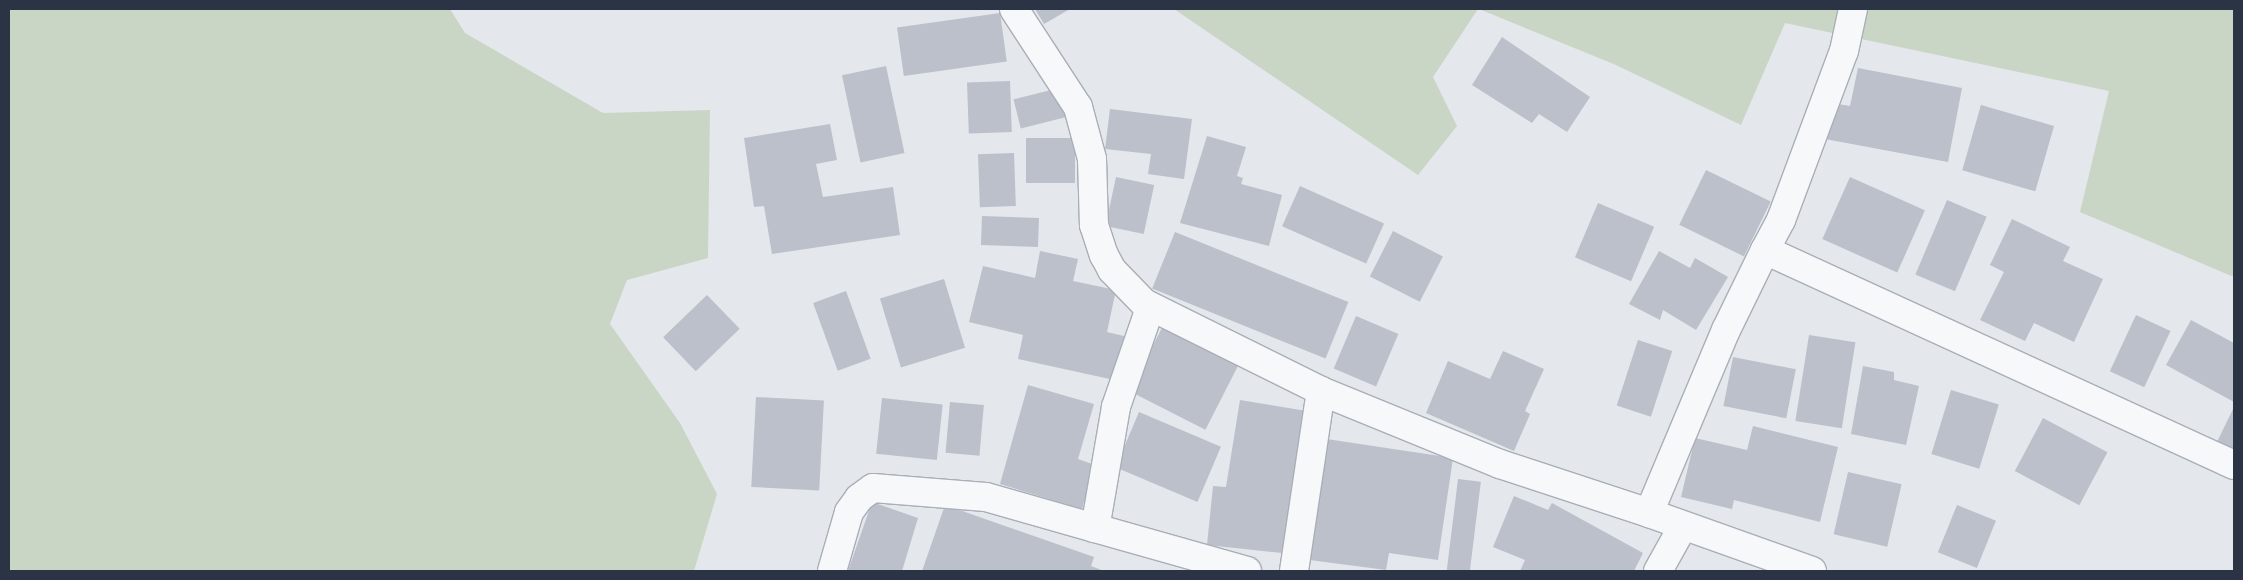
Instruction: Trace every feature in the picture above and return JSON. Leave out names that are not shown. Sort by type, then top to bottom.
[{"type":"street","points":[[1014,9],[1078,107],[1092,159],[1094,225],[1104,255],[1126,286],[1150,308],[1321,391],[1500,464],[1649,513],[1812,571]]},
{"type":"street","points":[[1649,513],[1726,330],[1781,220],[1844,51],[1853,9]]},
{"type":"street","points":[[1765,250],[2234,465]]},
{"type":"street","points":[[1095,528],[1116,407],[1150,308]]},
{"type":"street","points":[[1294,571],[1321,391]]},
{"type":"street","points":[[832,571],[849,512],[859,498],[874,488],[986,497],[1247,571]]},
{"type":"street","points":[[1658,571],[1683,526]]},
{"type":"green space","points":[[9,9],[450,9],[465,33],[603,113],[710,110],[708,258],[627,280],[610,324],[680,423],[717,494],[694,571],[9,571]]},
{"type":"green space","points":[[1174,9],[1478,9],[1433,77],[1457,126],[1418,175]]},
{"type":"green space","points":[[1479,9],[2234,9],[2234,277],[2080,212],[2109,91],[1785,23],[1741,125],[1616,65]]},
{"type":"building","points":[[1035,9],[1070,9],[1044,24]]},
{"type":"building","points":[[1000,13],[1007,62],[904,76],[897,27]]},
{"type":"building","points":[[1502,37],[1590,97],[1567,132],[1539,114],[1532,123],[1472,85]]},
{"type":"building","points":[[886,66],[905,153],[860,162],[842,75]]},
{"type":"building","points":[[1858,68],[1962,88],[1948,162],[1825,139],[1832,103],[1850,106]]},
{"type":"building","points":[[1010,81],[1012,132],[969,133],[967,83]]},
{"type":"building","points":[[1063,87],[1070,116],[1021,128],[1014,99]]},
{"type":"building","points":[[1981,105],[2054,126],[2035,191],[1962,170]]},
{"type":"building","points":[[1110,109],[1192,119],[1184,179],[1148,174],[1151,154],[1105,149]]},
{"type":"building","points":[[830,124],[837,160],[816,164],[823,197],[893,187],[900,235],[772,254],[764,206],[754,207],[744,138]]},
{"type":"building","points":[[1207,136],[1246,147],[1237,176],[1243,178],[1241,184],[1282,195],[1269,246],[1180,223]]},
{"type":"building","points":[[1026,138],[1075,138],[1075,183],[1026,183]]},
{"type":"building","points":[[1014,153],[1016,206],[980,207],[978,154]]},
{"type":"building","points":[[1706,170],[1771,202],[1744,256],[1679,225]]},
{"type":"building","points":[[1116,177],[1154,185],[1144,234],[1106,226]]},
{"type":"building","points":[[1850,177],[1925,210],[1897,272],[1822,239]]},
{"type":"building","points":[[1300,186],[1384,223],[1366,264],[1282,226]]},
{"type":"building","points":[[1947,200],[1987,217],[1955,291],[1915,275]]},
{"type":"building","points":[[1598,203],[1654,227],[1631,281],[1575,257]]},
{"type":"building","points":[[982,216],[1039,218],[1038,247],[981,245]]},
{"type":"building","points":[[2012,219],[2070,247],[2063,261],[2103,279],[2074,342],[2034,323],[2025,341],[1980,320],[2004,272],[1990,265]]},
{"type":"building","points":[[1393,231],[1443,256],[1420,302],[1370,276]]},
{"type":"building","points":[[1175,232],[1348,302],[1326,359],[1152,289]]},
{"type":"building","points":[[1040,251],[1078,259],[1073,281],[1116,290],[1107,332],[1128,337],[1119,381],[1018,359],[1023,335],[969,322],[983,266],[1035,278]]},
{"type":"building","points":[[1659,251],[1690,268],[1695,258],[1728,277],[1696,330],[1663,310],[1660,320],[1629,304]]},
{"type":"building","points":[[944,279],[965,348],[901,367],[880,299]]},
{"type":"building","points":[[846,291],[871,359],[838,371],[813,303]]},
{"type":"building","points":[[707,295],[740,329],[696,371],[663,337]]},
{"type":"building","points":[[2136,315],[2170,331],[2144,387],[2110,371]]},
{"type":"building","points":[[1356,316],[1398,334],[1376,386],[1334,368]]},
{"type":"building","points":[[1166,320],[1242,359],[1205,430],[1130,391]]},
{"type":"building","points":[[2191,320],[2234,343],[2234,402],[2166,365]]},
{"type":"building","points":[[1809,335],[1855,342],[1842,428],[1795,421]]},
{"type":"building","points":[[1638,340],[1672,351],[1651,417],[1617,406]]},
{"type":"building","points":[[1503,351],[1544,369],[1525,411],[1530,414],[1514,451],[1426,413],[1448,361],[1490,379]]},
{"type":"building","points":[[1733,357],[1796,369],[1786,418],[1723,406]]},
{"type":"building","points":[[1863,366],[1894,372],[1894,380],[1919,386],[1906,445],[1851,434]]},
{"type":"building","points":[[1028,385],[1094,404],[1078,459],[1095,465],[1082,509],[1000,484]]},
{"type":"building","points":[[1951,390],[1999,405],[1979,469],[1931,454]]},
{"type":"building","points":[[756,397],[824,401],[819,490],[751,487]]},
{"type":"building","points":[[882,398],[943,404],[937,460],[876,454]]},
{"type":"building","points":[[1240,400],[1313,412],[1292,554],[1207,545],[1213,486],[1226,487]]},
{"type":"building","points":[[950,402],[984,405],[979,456],[946,453]]},
{"type":"building","points":[[2234,407],[2234,453],[2216,444]]},
{"type":"building","points":[[1139,412],[1221,447],[1197,502],[1116,467]]},
{"type":"building","points":[[2043,418],[2107,452],[2079,505],[2015,471]]},
{"type":"building","points":[[1753,426],[1838,447],[1820,522],[1734,500],[1732,509],[1681,497],[1695,438],[1747,450]]},
{"type":"building","points":[[1320,438],[1453,458],[1438,560],[1389,553],[1386,570],[1302,559]]},
{"type":"building","points":[[1848,472],[1902,484],[1887,547],[1834,534]]},
{"type":"building","points":[[1458,479],[1481,482],[1470,571],[1447,571]]},
{"type":"building","points":[[1514,496],[1548,510],[1552,503],[1643,553],[1634,571],[1520,571],[1525,560],[1493,547]]},
{"type":"building","points":[[872,502],[918,518],[902,571],[848,571]]},
{"type":"building","points":[[945,505],[1094,557],[1091,566],[1104,571],[922,571]]},
{"type":"building","points":[[1957,505],[1996,521],[1977,568],[1938,552]]}]
